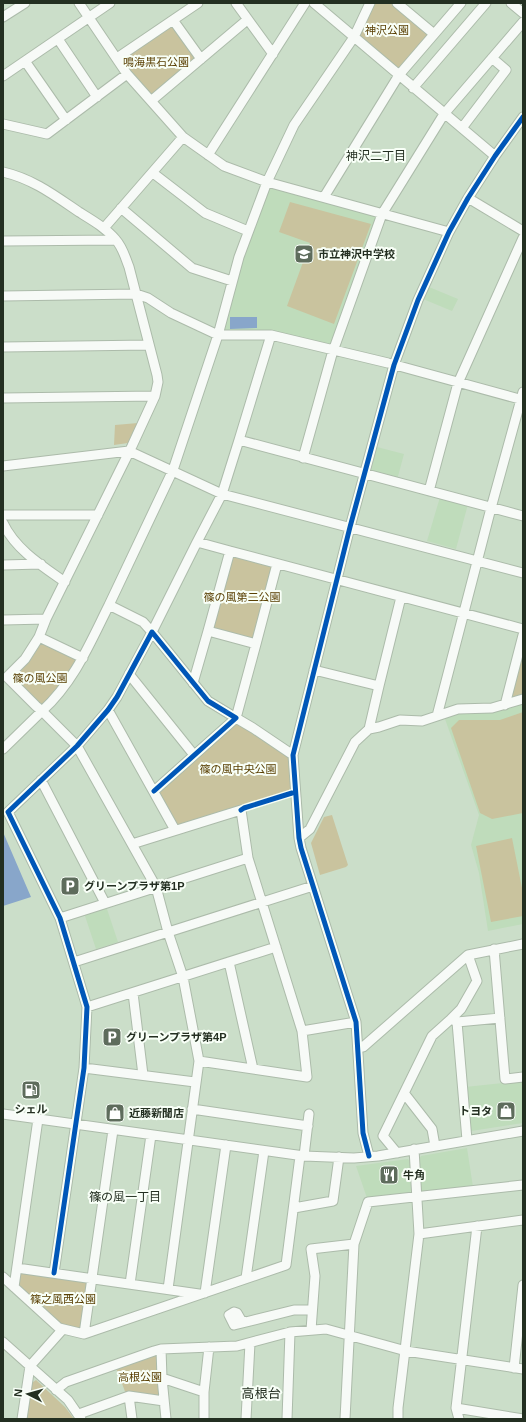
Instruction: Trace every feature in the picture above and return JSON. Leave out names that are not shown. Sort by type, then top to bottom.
[{"type":"street","points":[[3,18],[25,3]]},
{"type":"street","points":[[79,3],[127,74],[183,137],[224,166],[267,182],[449,232]]},
{"type":"street","points":[[3,76],[110,3]]},
{"type":"street","points":[[117,58],[198,3]]},
{"type":"street","points":[[236,3],[273,54]]},
{"type":"street","points":[[208,154],[305,3]]},
{"type":"street","points":[[314,3],[495,156]]},
{"type":"street","points":[[3,748],[42,711],[67,684],[83,658],[173,470],[218,335],[232,281],[248,230],[267,182],[294,125],[354,37],[370,3]]},
{"type":"street","points":[[397,3],[434,34]]},
{"type":"street","points":[[324,197],[399,75],[461,3]]},
{"type":"street","points":[[413,88],[486,3]]},
{"type":"street","points":[[511,3],[523,13]]},
{"type":"street","points":[[173,20],[201,59]]},
{"type":"street","points":[[151,100],[248,20]]},
{"type":"street","points":[[303,458],[333,350],[382,214],[444,114],[523,22]]},
{"type":"street","points":[[58,39],[97,97]]},
{"type":"street","points":[[462,128],[506,70],[492,58]]},
{"type":"street","points":[[25,61],[66,120]]},
{"type":"street","points":[[3,124],[47,134],[127,74]]},
{"type":"street","points":[[369,1156],[363,1133],[359,1048],[356,1022],[299,838],[293,755],[350,526],[394,365],[418,300],[449,232],[468,198],[495,156],[523,117]]},
{"type":"street","points":[[104,228],[183,137]]},
{"type":"street","points":[[3,172],[18,175],[39,185],[104,228],[116,240],[124,251],[157,375],[158,382],[155,396],[39,636],[25,659],[4,678],[42,711],[77,746],[156,887],[168,932],[183,977],[199,1061],[168,1289]]},
{"type":"street","points":[[153,173],[205,213],[248,230]]},
{"type":"street","points":[[468,198],[523,231]]},
{"type":"street","points":[[121,208],[192,268],[232,281]]},
{"type":"street","points":[[429,491],[458,383],[523,238]]},
{"type":"street","points":[[3,241],[116,240]]},
{"type":"street","points":[[3,296],[136,294],[148,298],[171,313],[218,335],[271,335],[394,365],[458,383],[522,397],[491,508],[437,716]]},
{"type":"street","points":[[54,1273],[84,1068],[88,1007],[60,918],[8,812],[77,746],[108,710],[130,674],[222,494],[271,335]]},
{"type":"street","points":[[3,347],[149,345]]},
{"type":"street","points":[[3,398],[155,396]]},
{"type":"street","points":[[239,440],[523,516]]},
{"type":"street","points":[[3,466],[129,451],[173,470],[222,494],[350,526],[523,573]]},
{"type":"street","points":[[3,515],[98,514]]},
{"type":"street","points":[[3,523],[18,545],[64,582]]},
{"type":"street","points":[[197,542],[523,629]]},
{"type":"street","points":[[194,683],[230,551]]},
{"type":"street","points":[[3,565],[41,564]]},
{"type":"street","points":[[154,791],[236,718],[277,564]]},
{"type":"street","points":[[299,838],[310,829],[356,742],[369,729],[378,686],[401,597]]},
{"type":"street","points":[[109,605],[143,622],[208,701],[253,728],[293,755]]},
{"type":"street","points":[[3,620],[46,619]]},
{"type":"street","points":[[208,631],[256,644]]},
{"type":"street","points":[[505,705],[523,635]]},
{"type":"street","points":[[39,636],[83,658]]},
{"type":"street","points":[[314,670],[378,686]]},
{"type":"street","points":[[130,674],[194,756]]},
{"type":"street","points":[[369,729],[400,720],[422,720],[458,709],[492,708],[523,699]]},
{"type":"street","points":[[108,710],[175,830]]},
{"type":"street","points":[[41,780],[105,903]]},
{"type":"street","points":[[132,844],[241,810],[248,858],[302,1031],[307,1077],[199,1061]]},
{"type":"street","points":[[60,918],[248,858]]},
{"type":"street","points":[[74,962],[313,886]]},
{"type":"street","points":[[359,1048],[363,1047],[468,955],[523,944]]},
{"type":"street","points":[[88,1007],[276,947]]},
{"type":"street","points":[[494,949],[505,1079],[523,1077]]},
{"type":"street","points":[[397,1153],[383,1136],[432,1036],[454,1020],[477,980],[468,955]]},
{"type":"street","points":[[230,962],[253,1069]]},
{"type":"street","points":[[133,993],[143,1076]]},
{"type":"street","points":[[454,1020],[500,1018]]},
{"type":"street","points":[[454,1020],[466,1140]]},
{"type":"street","points":[[302,1031],[356,1022]]},
{"type":"street","points":[[84,1068],[196,1082]]},
{"type":"street","points":[[404,1093],[432,1129],[435,1146]]},
{"type":"street","points":[[192,1110],[308,1126]]},
{"type":"street","points":[[3,1114],[302,1156],[339,1157],[397,1153],[523,1131]]},
{"type":"street","points":[[3,1276],[58,1328],[84,1334],[286,1265],[309,1114]]},
{"type":"street","points":[[14,1287],[38,1119]]},
{"type":"street","points":[[84,1334],[113,1130]]},
{"type":"street","points":[[130,1284],[151,1135]]},
{"type":"street","points":[[203,1293],[226,1145]]},
{"type":"street","points":[[398,1419],[398,1408],[419,1234],[414,1149]]},
{"type":"street","points":[[246,1278],[264,1151]]},
{"type":"street","points":[[294,1208],[333,1201],[339,1157]]},
{"type":"street","points":[[345,1419],[354,1244],[368,1202],[523,1185]]},
{"type":"street","points":[[419,1234],[523,1220]]},
{"type":"street","points":[[459,1419],[456,1408],[477,1226]]},
{"type":"street","points":[[311,1330],[315,1276],[311,1249],[354,1244]]},
{"type":"street","points":[[17,1268],[203,1293]]},
{"type":"street","points":[[56,1390],[66,1382],[161,1349],[237,1346],[290,1332],[311,1330],[326,1330],[406,1351],[518,1369],[523,1285]]},
{"type":"street","points":[[245,1322],[294,1310],[312,1310]]},
{"type":"street","points":[[22,1419],[30,1366],[63,1329]]},
{"type":"street","points":[[287,1419],[290,1332]]},
{"type":"street","points":[[3,1342],[68,1400],[80,1417],[129,1396],[164,1401]]},
{"type":"street","points":[[246,1419],[250,1343]]},
{"type":"street","points":[[204,1419],[204,1392],[209,1347]]},
{"type":"street","points":[[161,1349],[166,1419]]},
{"type":"street","points":[[162,1378],[204,1392]]},
{"type":"street","points":[[129,1396],[132,1419]]},
{"type":"street","points":[[456,1408],[523,1419]]},
{"type":"shaded area","name":"市立神沢中学校","points":[[272,186],[375,216],[377,219],[331,344],[328,345],[225,333],[222,330],[251,231],[268,188]]},
{"type":"shaded area","points":[[429,287],[458,299],[452,311],[423,299]]},
{"type":"shaded area","points":[[377,447],[404,454],[397,480],[373,473],[371,470]]},
{"type":"shaded area","points":[[440,497],[468,504],[456,549],[427,541]]},
{"type":"shaded area","points":[[523,702],[523,924],[488,931],[479,873],[471,845],[479,815],[445,719],[446,716],[459,712]]},
{"type":"shaded area","points":[[106,906],[118,942],[96,949],[84,913]]},
{"type":"shaded area","points":[[523,1081],[523,1123],[471,1131],[468,1129],[465,1087]]},
{"type":"shaded area","points":[[467,1148],[473,1187],[423,1193],[420,1190],[419,1159],[421,1156]]},
{"type":"shaded area","points":[[408,1159],[410,1162],[411,1191],[409,1193],[367,1198],[356,1166]]},
{"type":"green space","name":"神沢公園","points":[[372,3],[392,3],[428,32],[428,37],[401,69],[396,69],[359,37]]},
{"type":"green space","name":"鳴海黒石公園","points":[[171,25],[174,26],[195,56],[195,60],[154,95],[149,94],[122,61],[123,57]]},
{"type":"green space","points":[[290,202],[371,224],[334,324],[287,306],[310,243],[279,232]]},
{"type":"green space","points":[[138,423],[128,443],[114,445],[115,425]]},
{"type":"green space","name":"篠の風第二公園","points":[[234,556],[271,565],[273,568],[254,639],[251,641],[213,631],[212,627],[230,557]]},
{"type":"green space","name":"篠の風公園","points":[[42,642],[76,660],[57,689],[42,705],[39,704],[16,680],[16,676],[29,662]]},
{"type":"green space","points":[[523,645],[523,696],[514,699],[509,696]]},
{"type":"green space","points":[[523,712],[523,813],[492,819],[480,813],[451,728],[459,720],[500,720]]},
{"type":"green space","name":"篠の風中央公園","points":[[234,722],[239,722],[288,757],[291,787],[287,793],[180,826],[175,824],[159,794],[160,790]]},
{"type":"green space","points":[[332,815],[348,865],[346,867],[320,875],[311,843],[324,817]]},
{"type":"green space","points":[[512,838],[523,893],[523,916],[491,922],[476,846]]},
{"type":"green space","name":"篠之風西公園","points":[[19,1273],[87,1281],[88,1283],[82,1328],[79,1330],[61,1326],[19,1286]]},
{"type":"green space","name":"高根公園","points":[[155,1353],[158,1356],[160,1394],[158,1396],[126,1394],[116,1368]]},
{"type":"green space","points":[[36,1380],[65,1407],[74,1419],[24,1419],[30,1384]]},
{"type":"water","points":[[230,317],[257,317],[257,328],[230,329]]},
{"type":"water","points":[[3,832],[31,897],[3,906]]},
{"type":"cycle path","points":[[369,1156],[363,1133],[356,1022],[301,848],[293,755],[350,527],[394,365],[418,300],[449,232],[468,198],[495,156],[523,117]]},
{"type":"cycle path","points":[[54,1273],[84,1068],[87,1007],[60,918],[8,812],[77,746],[108,710],[117,697],[152,632],[208,701],[236,718],[154,791]]},
{"type":"cycle path","points":[[241,810],[292,793]]},
{"type":"place","name":"市立神沢中学校","points":[[304,254]]},
{"type":"place","name":"グリーンプラザ第1P","points":[[70,886]]},
{"type":"place","name":"グリーンプラザ第4P","points":[[112,1037]]},
{"type":"place","name":"シェル","points":[[31,1090]]},
{"type":"place","name":"トヨタ","points":[[506,1111]]},
{"type":"place","name":"近藤新聞店","points":[[115,1113]]},
{"type":"place","name":"牛角","points":[[389,1175]]},
{"type":"district","name":"神沢二丁目","points":[[376,156]]},
{"type":"district","name":"篠の風一丁目","points":[[125,1197]]},
{"type":"district","name":"高根台","points":[[261,1393]]}]
